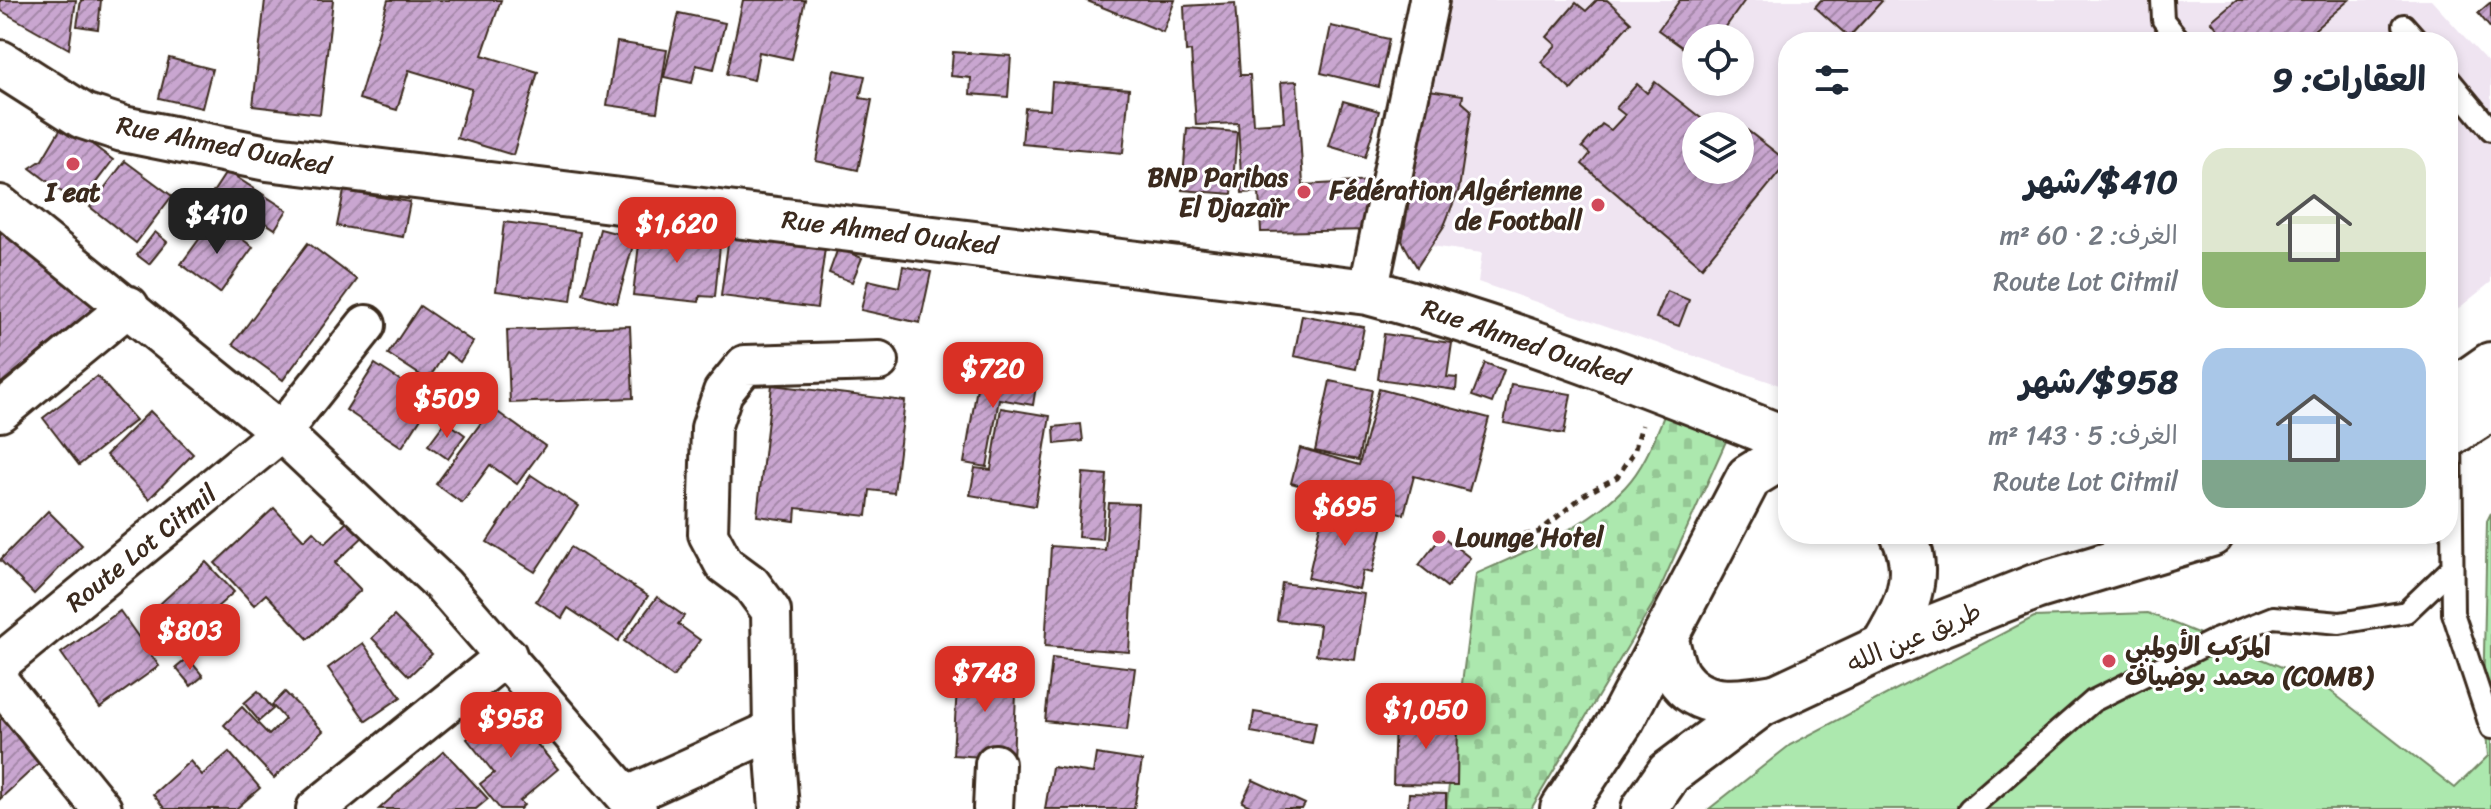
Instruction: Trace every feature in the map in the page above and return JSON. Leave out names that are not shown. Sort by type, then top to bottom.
[{"type":"main road","name":"Rue Ahmed Ouaked","points":[[0,63],[83,116],[123,129],[267,158],[1368,292],[1426,307],[1663,390],[1778,436]]},
{"type":"main road","points":[[1731,417],[1746,444],[1749,477]]},
{"type":"main road","points":[[1563,809],[1621,721],[1749,477],[1778,459]]},
{"type":"main road","points":[[1883,647],[1905,612],[1913,587],[1908,544]]},
{"type":"main road","name":"طريق عين الله","points":[[1644,809],[1669,773],[1761,704],[1883,647],[2035,587],[2175,544]]},
{"type":"main road","points":[[1665,638],[1677,675],[1703,699],[1738,704],[1785,695]]},
{"type":"street","points":[[1368,292],[1429,0]]},
{"type":"street","points":[[0,205],[129,306],[281,432],[443,585],[632,802],[773,730]]},
{"type":"street","points":[[0,412],[129,306]]},
{"type":"street","name":"Route Lot Citmil","points":[[0,663],[281,432],[366,325]]},
{"type":"street","points":[[779,809],[773,730],[771,611],[751,584],[724,564],[708,534],[711,428],[723,392],[745,365],[879,361]]},
{"type":"street","points":[[316,809],[507,655]]},
{"type":"street","points":[[0,683],[102,809]]},
{"type":"street","points":[[993,809],[995,764]]},
{"type":"lane","points":[[2162,0],[2163,20],[2173,32]]},
{"type":"lane","points":[[2404,25],[2410,32]]},
{"type":"lane","points":[[2458,90],[2491,130]]},
{"type":"lane","points":[[2458,457],[2461,401]]},
{"type":"lane","points":[[2453,544],[2453,613],[2491,728]]},
{"type":"lane","points":[[1969,809],[2093,701],[2215,640],[2273,617],[2340,623],[2406,612],[2452,568]]},
{"type":"path","points":[[1465,537],[1513,538],[1539,532],[1584,495],[1617,477],[1634,452],[1643,425],[1663,390]]},
{"type":"shaded area","name":"Fédération Algérienne de Football","points":[[1451,0],[2431,0],[2491,66],[2491,282],[2458,309],[2458,32],[1778,32],[1778,385],[1478,282],[1482,253],[1431,246],[1429,90]]},
{"type":"green space","points":[[1666,411],[1727,439],[1654,602],[1531,809],[1446,809],[1476,574],[1555,537],[1609,502],[1638,470]]},
{"type":"green space","name":"المركب الأولمبي محمد بوضياف (COMB)","points":[[2491,513],[2491,809],[1709,809],[1790,745],[2034,617],[2148,613],[2319,682],[2455,788],[2488,756],[2483,698],[2487,521]]},
{"type":"building","points":[[0,0],[76,0],[69,49],[0,10]]},
{"type":"building","points":[[81,0],[101,0],[98,29],[77,26]]},
{"type":"building","points":[[265,0],[333,0],[320,114],[253,106]]},
{"type":"building","points":[[388,0],[501,0],[482,55],[538,72],[513,155],[457,138],[472,89],[409,70],[397,110],[359,99]]},
{"type":"building","points":[[743,0],[805,0],[792,59],[759,52],[754,80],[727,74]]},
{"type":"building","points":[[1085,0],[1175,0],[1163,32]]},
{"type":"building","points":[[1597,0],[1607,0],[1631,22],[1571,90],[1541,62],[1556,45],[1547,37],[1576,3],[1586,11]]},
{"type":"building","points":[[1680,0],[1745,0],[1728,24],[1682,24],[1682,47],[1658,30]]},
{"type":"building","points":[[1821,0],[1882,1],[1854,32],[1843,32],[1815,7]]},
{"type":"building","points":[[2236,0],[2349,0],[2312,32],[2220,32],[2211,21]]},
{"type":"building","points":[[2491,2],[2491,29],[2478,13]]},
{"type":"building","points":[[1235,3],[1240,75],[1250,75],[1253,124],[1284,122],[1281,82],[1297,81],[1303,185],[1373,181],[1375,230],[1261,232],[1259,192],[1242,193],[1238,123],[1196,125],[1191,51],[1186,52],[1184,6]]},
{"type":"building","points":[[679,13],[725,23],[714,69],[696,65],[692,83],[664,77]]},
{"type":"building","points":[[1331,26],[1389,39],[1379,87],[1321,73]]},
{"type":"building","points":[[617,42],[667,50],[657,112],[607,105]]},
{"type":"building","points":[[953,52],[1011,56],[1008,97],[970,94],[971,78],[951,76]]},
{"type":"building","points":[[169,58],[212,69],[202,108],[159,98]]},
{"type":"building","points":[[834,70],[865,76],[860,98],[872,100],[858,170],[816,161]]},
{"type":"building","points":[[1052,82],[1129,89],[1123,153],[1022,144],[1025,108],[1050,110]]},
{"type":"building","points":[[1655,82],[1693,112],[1682,112],[1682,184],[1754,184],[1754,136],[1778,154],[1778,174],[1702,267],[1582,164],[1590,154],[1582,147],[1602,124],[1611,130],[1625,115],[1616,108],[1637,84],[1647,93]]},
{"type":"building","points":[[1429,90],[1463,95],[1462,102],[1471,110],[1459,189],[1444,226],[1417,267],[1402,241]]},
{"type":"building","points":[[1343,101],[1379,111],[1365,157],[1329,146]]},
{"type":"building","name":"I eat","points":[[64,123],[113,160],[79,205],[30,168],[42,160]]},
{"type":"building","points":[[1187,128],[1237,132],[1232,194],[1182,190]]},
{"type":"building","points":[[125,161],[172,196],[136,243],[90,207]]},
{"type":"building","points":[[227,171],[287,210],[275,229],[237,204],[230,214],[208,200]]},
{"type":"building","points":[[344,191],[410,202],[403,237],[337,226]]},
{"type":"building","points":[[214,219],[253,247],[220,293],[181,264]]},
{"type":"building","points":[[504,222],[580,232],[571,301],[496,291]]},
{"type":"building","points":[[0,223],[100,303],[0,384]]},
{"type":"building","points":[[641,227],[721,235],[715,297],[700,296],[699,302],[633,295]]},
{"type":"building","points":[[600,229],[635,238],[617,303],[583,294]]},
{"type":"building","points":[[155,232],[167,242],[149,264],[137,255]]},
{"type":"building","points":[[729,236],[825,248],[817,308],[721,296]]},
{"type":"building","points":[[308,243],[357,280],[283,380],[233,344]]},
{"type":"building","points":[[838,248],[862,258],[852,282],[829,273]]},
{"type":"building","points":[[903,266],[931,272],[920,323],[861,310],[868,280],[899,287]]},
{"type":"building","points":[[1667,291],[1689,300],[1679,326],[1656,318]]},
{"type":"building","points":[[420,306],[473,342],[460,362],[446,352],[428,380],[388,354]]},
{"type":"building","points":[[1302,315],[1364,327],[1356,369],[1294,356]]},
{"type":"building","points":[[630,326],[633,398],[510,403],[507,330]]},
{"type":"building","points":[[1384,334],[1452,343],[1447,377],[1457,378],[1456,390],[1378,379]]},
{"type":"building","points":[[1485,363],[1504,370],[1492,403],[1472,396]]},
{"type":"building","points":[[375,364],[432,401],[402,447],[346,410]]},
{"type":"building","points":[[980,370],[1037,380],[1033,405],[999,399],[987,467],[964,463]]},
{"type":"building","points":[[97,376],[136,420],[79,465],[43,418]]},
{"type":"building","points":[[1330,381],[1372,390],[1358,460],[1315,451]]},
{"type":"building","points":[[1511,384],[1571,394],[1564,434],[1504,423]]},
{"type":"building","points":[[772,385],[905,401],[894,493],[870,490],[867,516],[796,508],[795,521],[757,516]]},
{"type":"building","points":[[1379,389],[1489,418],[1469,491],[1414,476],[1404,514],[1291,483],[1300,448],[1359,465]]},
{"type":"building","points":[[492,408],[545,446],[517,484],[490,465],[462,503],[436,484]]},
{"type":"building","points":[[1001,408],[1050,416],[1035,506],[970,495],[975,468],[991,470]]},
{"type":"building","points":[[150,411],[193,454],[149,499],[106,455]]},
{"type":"building","points":[[446,421],[465,435],[448,459],[428,445]]},
{"type":"building","points":[[1081,424],[1083,441],[1055,444],[1054,427]]},
{"type":"building","points":[[1083,473],[1107,475],[1102,539],[1078,537]]},
{"type":"building","points":[[531,475],[578,506],[535,572],[487,542]]},
{"type":"building","points":[[1109,503],[1138,504],[1129,652],[1045,646],[1051,546],[1105,550]]},
{"type":"building","points":[[274,508],[304,540],[313,531],[325,543],[349,520],[364,536],[335,563],[361,590],[308,639],[266,594],[254,605],[215,563]]},
{"type":"building","points":[[1324,508],[1384,521],[1372,573],[1363,571],[1359,589],[1308,578]]},
{"type":"building","points":[[48,511],[82,545],[34,594],[0,560]]},
{"type":"building","points":[[1442,536],[1470,558],[1447,587],[1419,565]]},
{"type":"building","points":[[571,547],[648,596],[618,641],[568,608],[562,618],[536,601]]},
{"type":"building","points":[[206,562],[234,592],[179,641],[152,611]]},
{"type":"building","points":[[1282,583],[1364,594],[1355,660],[1316,655],[1320,625],[1277,620]]},
{"type":"building","points":[[657,597],[684,616],[678,624],[700,640],[673,677],[624,641]]},
{"type":"building","points":[[120,611],[159,666],[100,708],[61,653]]},
{"type":"building","points":[[394,616],[432,654],[409,676],[372,638]]},
{"type":"building","points":[[363,643],[401,697],[366,721],[328,668]]},
{"type":"building","points":[[188,658],[203,676],[191,686],[176,668]]},
{"type":"building","points":[[1052,658],[1135,668],[1127,730],[1045,721]]},
{"type":"building","points":[[958,669],[1017,673],[1013,759],[953,755]]},
{"type":"building","points":[[258,691],[273,709],[259,721],[244,703]]},
{"type":"building","points":[[285,692],[323,731],[274,778],[224,725],[242,707],[269,735],[285,719],[272,705]]},
{"type":"building","points":[[506,707],[558,769],[520,801],[524,805],[520,809],[500,809],[480,784],[494,773],[467,739]]},
{"type":"building","points":[[9,712],[48,755],[0,799],[0,720]]},
{"type":"building","points":[[1254,712],[1316,722],[1312,743],[1251,732]]},
{"type":"building","points":[[1395,716],[1458,717],[1457,785],[1393,784]]},
{"type":"building","points":[[444,751],[488,799],[476,809],[379,809]]},
{"type":"building","points":[[229,752],[260,788],[236,809],[165,809],[153,794],[190,761],[202,775]]},
{"type":"building","points":[[1096,754],[1142,761],[1134,809],[1045,809],[1052,767],[1093,773]]},
{"type":"building","points":[[1253,780],[1305,804],[1302,809],[1256,809],[1242,802]]},
{"type":"building","points":[[1409,793],[1446,794],[1446,809],[1408,809]]},
{"type":"place","name":"I eat","points":[[73,164]]},
{"type":"place","name":"BNP Paribas El Djazaïr","points":[[1304,192]]},
{"type":"place","name":"Fédération Algérienne de Football","points":[[1598,205]]},
{"type":"place","name":"Lounge Hotel","points":[[1439,537]]},
{"type":"place","name":"المركب الأولمبي محمد بوضياف (COMB)","points":[[2109,661]]}]
